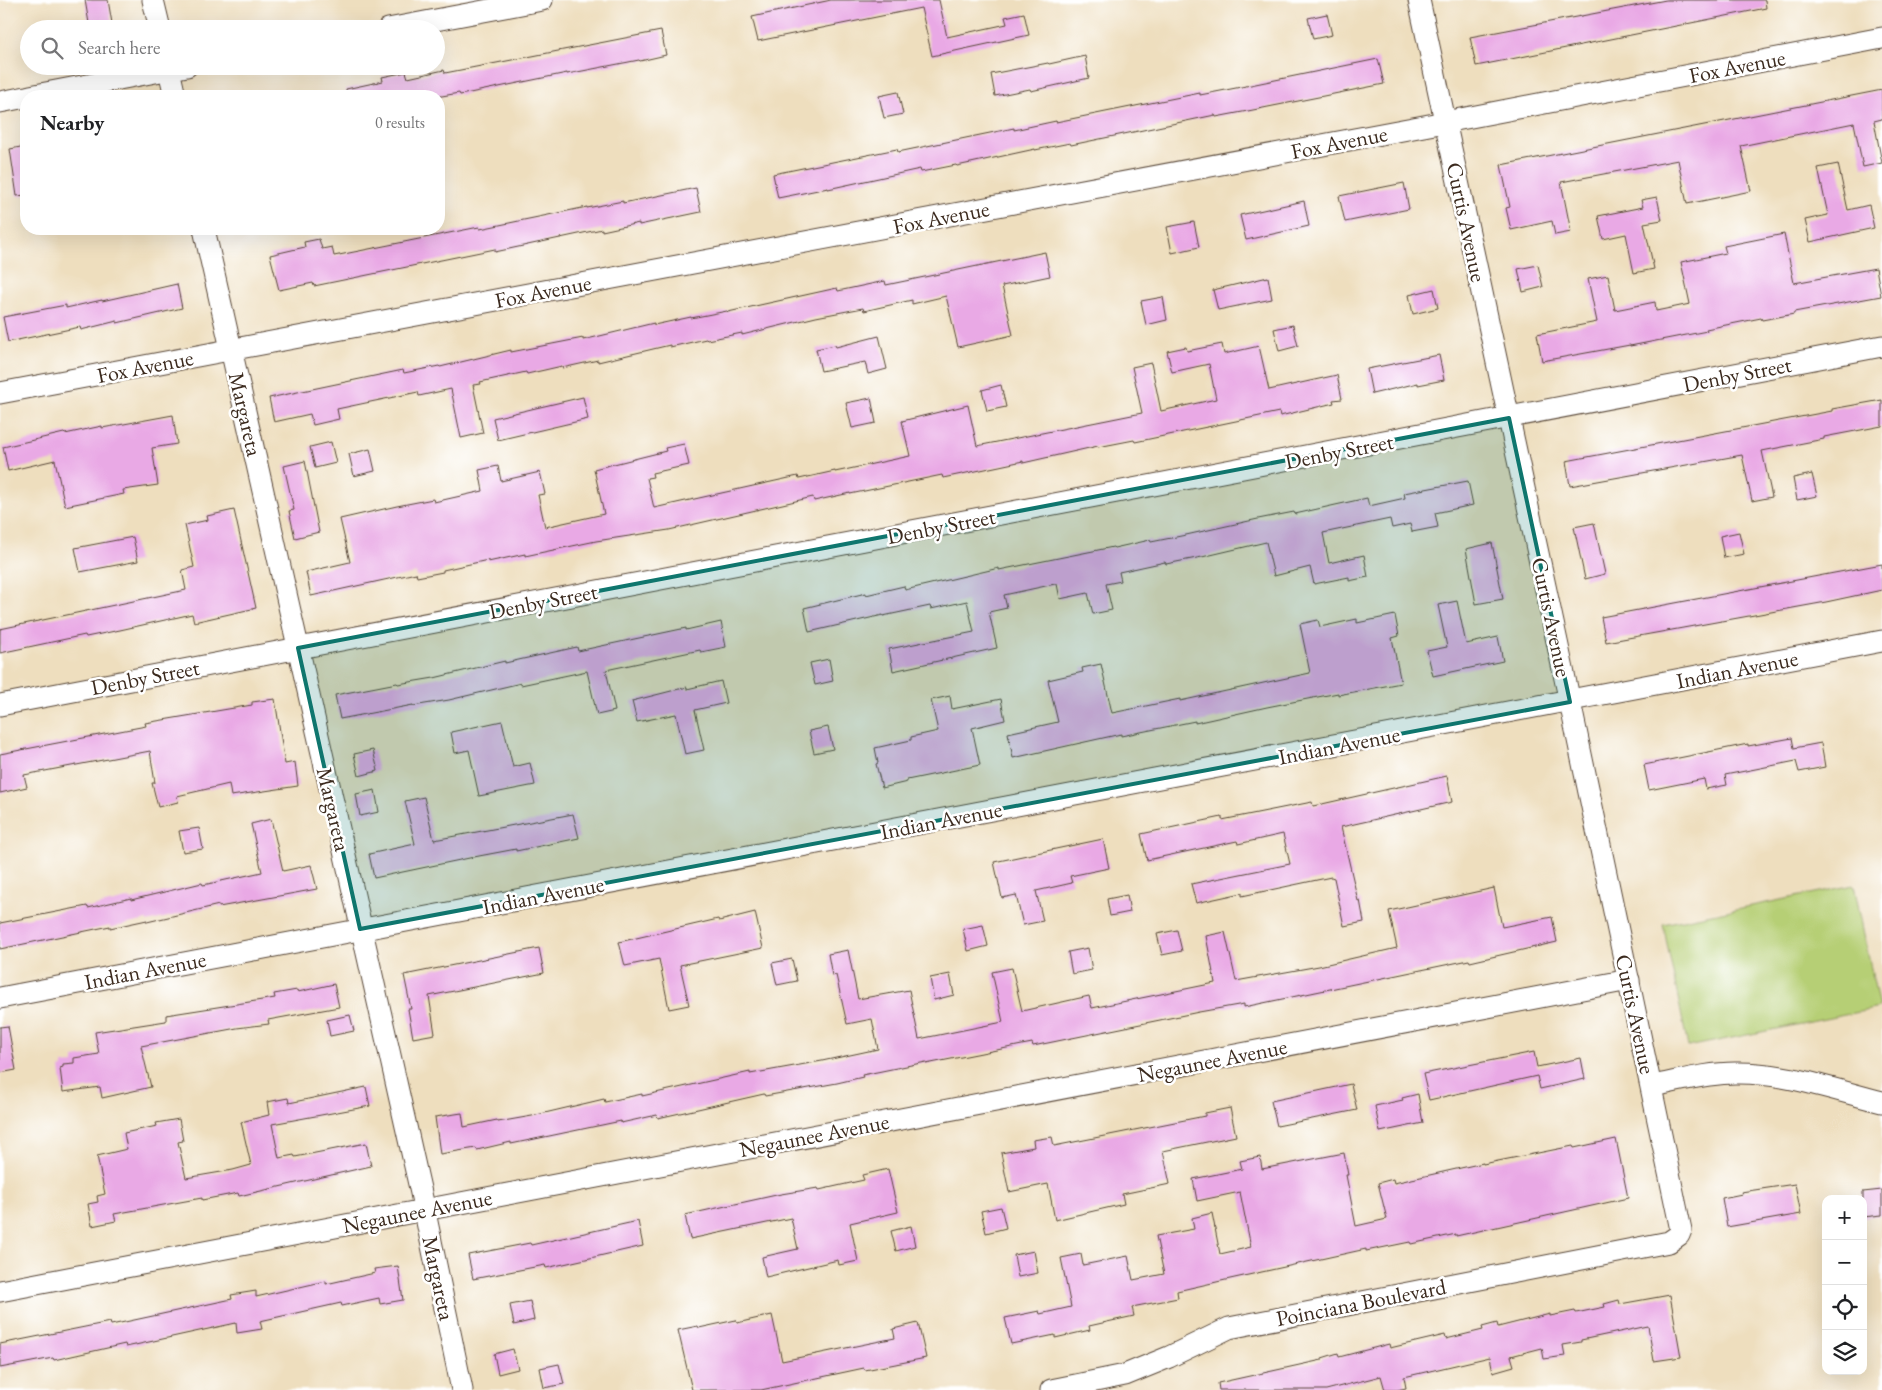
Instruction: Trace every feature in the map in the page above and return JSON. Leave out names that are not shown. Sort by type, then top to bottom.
[{"type":"street","points":[[153,0],[158,20]]},
{"type":"street","points":[[436,20],[542,0]]},
{"type":"street","name":"Curtis Avenue","points":[[1419,0],[1652,1086],[1681,1230],[1679,1235]]},
{"type":"street","name":"Fox Avenue","points":[[0,393],[1446,122],[1882,38]]},
{"type":"street","points":[[62,90],[136,75]]},
{"type":"street","points":[[175,75],[175,90]]},
{"type":"street","points":[[0,102],[20,98]]},
{"type":"street","name":"Margareta","points":[[205,235],[424,1210],[462,1390]]},
{"type":"street","name":"Denby Street","points":[[0,705],[1882,346]]},
{"type":"street","name":"Indian Avenue","points":[[0,998],[1570,702],[1882,641]]},
{"type":"street","name":"Negaunee Avenue","points":[[0,1291],[1629,980]]},
{"type":"street","points":[[1652,1086],[1713,1074],[1734,1072],[1790,1078],[1882,1102]]},
{"type":"street","name":"Poinciana Boulevard","points":[[1051,1390],[1132,1372],[1229,1328],[1669,1242],[1679,1235]]},
{"type":"highlighted area","points":[[1509,418],[1570,702],[360,929],[298,648]]},
{"type":"green space","points":[[1854,885],[1879,1008],[1688,1047],[1663,924]]},
{"type":"building","points":[[85,0],[108,0],[111,20],[88,20]]},
{"type":"building","points":[[831,0],[939,0],[947,37],[1007,24],[1005,17],[1024,13],[1029,35],[932,56],[921,8],[758,41],[752,17]]},
{"type":"building","points":[[1666,0],[1765,0],[1766,8],[1476,66],[1470,37]]},
{"type":"building","points":[[1327,14],[1332,35],[1313,39],[1308,18]]},
{"type":"building","points":[[661,31],[666,55],[460,95],[459,93],[445,95],[445,90],[346,90],[383,81],[382,77],[392,75],[407,75],[408,78],[422,75],[445,75],[445,73]]},
{"type":"building","points":[[1085,56],[1089,78],[1031,91],[1030,89],[995,96],[991,74]]},
{"type":"building","points":[[1378,59],[1384,84],[1216,117],[1215,115],[1071,145],[1070,143],[1035,149],[957,166],[921,172],[920,169],[778,198],[773,174],[897,149],[898,152],[1014,128],[1014,130],[1200,93],[1200,95]]},
{"type":"building","points":[[1882,90],[1882,119],[1874,121],[1882,163],[1863,167],[1854,123],[1741,146],[1751,191],[1687,204],[1678,160],[1561,182],[1571,232],[1555,235],[1552,221],[1511,230],[1506,208],[1510,207],[1501,165]]},
{"type":"building","points":[[898,92],[903,114],[884,118],[879,96]]},
{"type":"building","points":[[20,147],[20,196],[17,196],[10,149]]},
{"type":"building","points":[[1838,164],[1848,210],[1869,205],[1874,228],[1810,242],[1805,220],[1828,215],[1818,168]]},
{"type":"building","points":[[1404,183],[1409,209],[1345,222],[1339,196]]},
{"type":"building","points":[[696,188],[701,212],[639,225],[639,223],[602,231],[602,229],[495,252],[495,249],[314,286],[313,283],[279,290],[270,255],[305,247],[304,242],[319,239],[322,249],[332,247],[334,256],[587,207],[623,201],[623,203]]},
{"type":"building","points":[[1657,197],[1662,220],[1644,223],[1654,269],[1634,273],[1626,234],[1603,239],[1598,216],[1643,207],[1641,200]]},
{"type":"building","points":[[1304,201],[1309,226],[1246,240],[1240,215]]},
{"type":"building","points":[[1194,222],[1199,247],[1172,253],[1167,227]]},
{"type":"building","points":[[1784,234],[1794,283],[1876,268],[1881,296],[1794,312],[1794,314],[1762,320],[1761,318],[1630,346],[1542,361],[1537,334],[1597,322],[1588,279],[1608,275],[1615,310],[1655,302],[1656,311],[1690,304],[1681,262],[1726,253],[1724,246]]},
{"type":"building","points":[[1045,252],[1050,276],[1002,286],[1013,335],[958,347],[946,296],[912,304],[912,300],[864,311],[863,308],[742,335],[742,333],[670,347],[670,345],[598,362],[598,360],[562,368],[562,366],[527,374],[526,372],[480,382],[481,384],[473,385],[483,433],[461,438],[451,389],[419,396],[418,392],[337,409],[339,419],[313,425],[310,414],[274,422],[269,398],[403,370],[404,373],[440,367],[511,350],[511,352],[583,338],[583,340],[654,323],[654,325],[728,312],[837,288],[838,291],[885,281],[886,285]]},
{"type":"building","points":[[1538,265],[1543,287],[1523,292],[1518,269]]},
{"type":"building","points":[[1268,277],[1272,299],[1218,310],[1213,290]]},
{"type":"building","points":[[177,284],[182,308],[117,323],[117,321],[81,330],[80,327],[8,342],[3,317],[66,305],[66,308]]},
{"type":"building","points":[[1434,289],[1438,308],[1413,314],[1409,295]]},
{"type":"building","points":[[1163,297],[1167,320],[1146,325],[1141,301]]},
{"type":"building","points":[[1293,325],[1298,346],[1279,351],[1274,329]]},
{"type":"building","points":[[879,336],[887,369],[868,374],[865,362],[821,371],[816,349],[835,345],[836,347]]},
{"type":"building","points":[[1222,344],[1224,354],[1259,346],[1269,390],[1337,375],[1342,399],[1333,400],[1334,403],[1280,416],[1279,412],[1135,442],[1134,440],[1098,446],[1023,463],[1023,461],[943,478],[942,475],[814,501],[813,497],[669,530],[596,541],[525,556],[525,554],[488,562],[488,560],[417,577],[416,573],[311,596],[306,572],[350,562],[340,519],[397,506],[433,499],[434,502],[483,491],[479,470],[498,466],[501,481],[540,472],[545,494],[538,495],[545,527],[604,514],[594,469],[666,451],[665,448],[684,444],[689,465],[652,473],[653,477],[647,478],[654,508],[798,476],[799,479],[910,456],[902,421],[968,405],[977,446],[1142,413],[1132,367],[1151,363],[1161,411],[1216,399],[1209,364],[1172,372],[1167,351],[1186,347],[1187,351]]},
{"type":"building","points":[[1439,355],[1444,380],[1418,385],[1418,383],[1372,394],[1367,369]]},
{"type":"building","points":[[1001,385],[1006,407],[987,411],[982,390]]},
{"type":"building","points":[[583,397],[588,419],[498,440],[493,418]]},
{"type":"building","points":[[871,398],[876,423],[852,428],[846,403]]},
{"type":"building","points":[[1882,400],[1882,426],[1762,451],[1772,497],[1752,501],[1742,455],[1570,486],[1566,461]]},
{"type":"building","points":[[173,415],[177,444],[152,448],[158,485],[123,490],[124,494],[65,506],[55,460],[8,471],[3,447],[64,433]]},
{"type":"building","points":[[331,442],[336,463],[315,468],[310,447]]},
{"type":"building","points":[[370,449],[375,471],[354,476],[349,454]]},
{"type":"building","points":[[305,461],[319,532],[295,538],[289,511],[294,510],[284,466]]},
{"type":"building","points":[[1812,474],[1817,496],[1797,500],[1793,478]]},
{"type":"building","points":[[1468,481],[1473,505],[1435,513],[1438,527],[1412,532],[1410,524],[1392,528],[1390,519],[1323,533],[1329,563],[1364,555],[1368,577],[1349,581],[1349,577],[1314,584],[1310,567],[1274,576],[1266,542],[1202,557],[1166,564],[1165,562],[1119,572],[1121,581],[1106,584],[1112,610],[1093,614],[1088,593],[1060,599],[1057,584],[1004,595],[1007,608],[989,612],[997,648],[893,671],[889,649],[974,632],[967,601],[931,609],[930,606],[883,615],[809,632],[804,608],[866,593],[866,595],[904,586],[905,590],[999,568],[999,570],[1150,540],[1151,542],[1367,498],[1369,506],[1405,498],[1404,493]]},
{"type":"building","points":[[234,510],[256,608],[194,622],[192,614],[0,653],[0,629],[186,590],[182,570],[194,567],[185,525],[208,520],[207,516]]},
{"type":"building","points":[[1594,523],[1605,574],[1585,579],[1574,527]]},
{"type":"building","points":[[1739,532],[1744,554],[1724,558],[1720,536]]},
{"type":"building","points":[[133,537],[138,561],[80,572],[75,548]]},
{"type":"building","points":[[1492,543],[1503,599],[1476,604],[1466,549]]},
{"type":"building","points":[[1882,564],[1882,590],[1606,642],[1601,617]]},
{"type":"building","points":[[1457,601],[1466,644],[1498,637],[1503,661],[1433,676],[1427,651],[1447,647],[1438,605]]},
{"type":"building","points":[[1395,615],[1399,636],[1392,638],[1401,683],[1338,695],[1338,693],[1195,723],[1195,721],[1121,736],[1121,734],[1013,758],[1008,733],[1058,722],[1048,680],[1083,672],[1082,668],[1101,664],[1112,713],[1180,699],[1180,701],[1310,673],[1300,624],[1318,620],[1320,627],[1357,619],[1357,623]]},
{"type":"building","points":[[721,622],[726,647],[701,652],[700,650],[606,670],[615,711],[597,715],[587,671],[521,685],[521,683],[449,700],[340,719],[335,695],[434,678],[505,661],[505,663],[577,647],[578,651]]},
{"type":"building","points":[[829,659],[833,681],[815,685],[810,663]]},
{"type":"building","points":[[721,681],[726,703],[695,710],[704,750],[685,754],[676,714],[637,722],[632,701],[687,687],[687,689]]},
{"type":"building","points":[[950,696],[952,709],[1001,699],[1005,720],[972,728],[980,765],[907,780],[907,782],[882,788],[876,764],[878,763],[875,748],[911,740],[911,737],[938,731],[931,700]]},
{"type":"building","points":[[275,699],[285,764],[295,762],[298,786],[231,796],[229,784],[177,796],[178,802],[158,807],[152,783],[155,783],[150,751],[24,775],[27,787],[0,793],[0,754],[146,726],[145,723],[252,705],[252,702]]},
{"type":"building","points":[[502,721],[513,767],[530,763],[535,785],[479,796],[469,750],[455,753],[451,732]]},
{"type":"building","points":[[828,727],[833,749],[814,753],[809,731]]},
{"type":"building","points":[[1792,738],[1794,748],[1821,743],[1825,767],[1799,772],[1796,761],[1725,775],[1727,785],[1706,789],[1704,779],[1649,790],[1644,765],[1748,744],[1748,746]]},
{"type":"building","points":[[373,750],[378,771],[359,776],[354,754]]},
{"type":"building","points":[[1447,776],[1452,802],[1341,827],[1364,922],[1344,926],[1334,878],[1331,877],[1242,896],[1242,893],[1196,903],[1191,884],[1290,864],[1283,834],[1238,844],[1237,841],[1147,860],[1141,834],[1222,817],[1222,820],[1312,802],[1313,806]]},
{"type":"building","points":[[375,790],[379,812],[360,816],[356,794]]},
{"type":"building","points":[[424,797],[434,840],[573,814],[579,838],[374,878],[369,854],[415,844],[405,801]]},
{"type":"building","points":[[271,819],[283,871],[311,865],[317,889],[219,907],[219,905],[147,922],[147,920],[110,928],[110,926],[0,949],[0,923],[87,906],[88,908],[131,898],[131,900],[202,883],[203,885],[262,872],[251,824]]},
{"type":"building","points":[[199,828],[203,849],[183,852],[179,831]]},
{"type":"building","points":[[1103,839],[1109,868],[1070,876],[1072,883],[1036,891],[1043,921],[1023,925],[1016,895],[1002,898],[994,862]]},
{"type":"building","points":[[1494,888],[1502,927],[1552,917],[1557,942],[1470,962],[1469,960],[1244,1007],[1244,1004],[1033,1046],[1032,1043],[926,1064],[926,1062],[862,1075],[863,1077],[837,1083],[765,1096],[764,1094],[658,1118],[657,1115],[511,1144],[511,1142],[477,1150],[476,1148],[440,1154],[435,1117],[462,1113],[464,1127],[497,1120],[498,1122],[604,1099],[605,1102],[642,1094],[642,1096],[750,1072],[750,1074],[878,1049],[872,1019],[847,1024],[836,975],[832,976],[828,954],[848,950],[858,999],[909,990],[919,1039],[1003,1022],[992,972],[1012,968],[1022,1011],[1089,996],[1092,1008],[1215,983],[1206,936],[1225,932],[1236,981],[1319,966],[1397,948],[1389,911]]},
{"type":"building","points":[[1127,895],[1130,912],[1110,916],[1107,899]]},
{"type":"building","points":[[755,912],[763,948],[680,965],[689,1005],[669,1009],[659,959],[625,966],[619,942]]},
{"type":"building","points":[[983,925],[988,946],[968,951],[963,929]]},
{"type":"building","points":[[1177,930],[1182,951],[1162,955],[1157,934]]},
{"type":"building","points":[[539,948],[544,973],[429,996],[435,1034],[413,1038],[408,1009],[411,1009],[404,975]]},
{"type":"building","points":[[1088,948],[1092,970],[1072,974],[1068,952]]},
{"type":"building","points":[[792,959],[797,981],[777,985],[772,963]]},
{"type":"building","points":[[950,974],[954,995],[934,1000],[930,978]]},
{"type":"building","points":[[334,984],[339,1007],[268,1020],[269,1024],[141,1046],[151,1087],[102,1098],[100,1087],[63,1092],[60,1068],[63,1067],[63,1064],[74,1063],[74,1058],[99,1054],[95,1032],[166,1021],[166,1015],[275,998],[274,994],[297,990],[298,992]]},
{"type":"building","points":[[350,1015],[354,1031],[330,1036],[327,1020]]},
{"type":"building","points":[[8,1026],[16,1070],[0,1073],[0,1027]]},
{"type":"building","points":[[1534,1052],[1537,1067],[1581,1058],[1585,1079],[1540,1089],[1537,1076],[1429,1100],[1423,1074]]},
{"type":"building","points":[[1351,1084],[1357,1110],[1277,1126],[1271,1101]]},
{"type":"building","points":[[366,1087],[370,1106],[272,1124],[279,1158],[294,1155],[295,1157],[366,1143],[371,1166],[239,1196],[238,1193],[202,1200],[202,1198],[114,1214],[116,1221],[92,1226],[88,1204],[98,1202],[97,1196],[105,1194],[97,1156],[127,1149],[124,1133],[157,1126],[156,1123],[179,1119],[183,1141],[178,1142],[186,1178],[233,1170],[251,1165],[241,1122],[269,1115],[267,1102],[288,1098],[289,1103]]},
{"type":"building","points":[[1418,1094],[1423,1123],[1380,1132],[1375,1106],[1403,1100],[1402,1098]]},
{"type":"building","points":[[1230,1108],[1236,1136],[1163,1151],[1170,1184],[1122,1194],[1124,1204],[1055,1220],[1048,1184],[1009,1192],[1001,1153],[1034,1147],[1033,1140],[1052,1137],[1054,1146],[1205,1116],[1205,1113]]},
{"type":"building","points":[[1616,1139],[1628,1198],[1456,1236],[1456,1234],[1366,1251],[1366,1249],[1177,1291],[1178,1298],[1132,1307],[1134,1316],[1089,1326],[1090,1330],[1055,1338],[1055,1335],[1011,1344],[1005,1318],[1039,1311],[1040,1314],[1071,1307],[1061,1258],[1081,1254],[1083,1265],[1128,1256],[1133,1280],[1164,1274],[1156,1236],[1194,1229],[1192,1218],[1212,1213],[1220,1254],[1251,1247],[1240,1192],[1197,1201],[1193,1179],[1242,1169],[1240,1161],[1260,1157],[1262,1169],[1344,1153],[1348,1175],[1346,1175],[1356,1226],[1387,1219],[1378,1183],[1393,1179],[1394,1183],[1483,1163]]},
{"type":"building","points":[[888,1169],[898,1212],[850,1223],[858,1261],[839,1265],[838,1260],[766,1277],[762,1257],[798,1249],[791,1218],[690,1239],[685,1215],[781,1194],[818,1188],[819,1190],[864,1180],[862,1175]]},
{"type":"building","points":[[1795,1184],[1801,1214],[1727,1227],[1722,1198],[1742,1194],[1741,1192]]},
{"type":"building","points":[[1882,1190],[1882,1215],[1867,1217],[1867,1195],[1863,1195],[1863,1192]]},
{"type":"building","points":[[1001,1207],[1006,1228],[986,1233],[981,1211]]},
{"type":"building","points":[[638,1221],[643,1246],[546,1268],[545,1265],[473,1279],[468,1255],[530,1243],[531,1245]]},
{"type":"building","points":[[911,1226],[915,1246],[896,1251],[891,1231]]},
{"type":"building","points":[[1034,1251],[1038,1273],[1018,1277],[1014,1255]]},
{"type":"building","points":[[398,1266],[403,1300],[380,1304],[379,1298],[342,1306],[341,1303],[260,1321],[262,1329],[237,1333],[236,1323],[126,1347],[125,1344],[54,1360],[53,1358],[0,1368],[0,1344],[110,1322],[111,1325],[232,1299],[231,1295],[256,1291],[256,1297],[326,1281],[326,1284],[375,1273],[374,1269]]},
{"type":"building","points":[[1670,1295],[1681,1357],[1654,1361],[1648,1326],[1563,1345],[1565,1356],[1544,1359],[1542,1348],[1511,1356],[1514,1366],[1493,1372],[1490,1357],[1404,1377],[1406,1388],[1397,1390],[1385,1390],[1381,1376],[1326,1390],[1219,1390],[1218,1383],[1322,1360],[1322,1358],[1338,1353],[1339,1357],[1389,1344],[1390,1348],[1445,1335],[1446,1339],[1483,1330],[1482,1327],[1497,1323],[1498,1327],[1550,1314],[1550,1316],[1575,1311],[1576,1313],[1605,1307],[1604,1304],[1619,1300],[1620,1304]]},
{"type":"building","points":[[530,1301],[534,1320],[514,1325],[510,1305]]},
{"type":"building","points":[[772,1315],[782,1361],[895,1338],[893,1329],[918,1323],[926,1358],[865,1370],[864,1368],[761,1390],[692,1390],[678,1330],[698,1326],[699,1328],[736,1320],[737,1323]]},
{"type":"building","points":[[513,1349],[518,1369],[498,1374],[494,1354]]},
{"type":"building","points":[[559,1364],[564,1384],[544,1388],[540,1368]]}]
